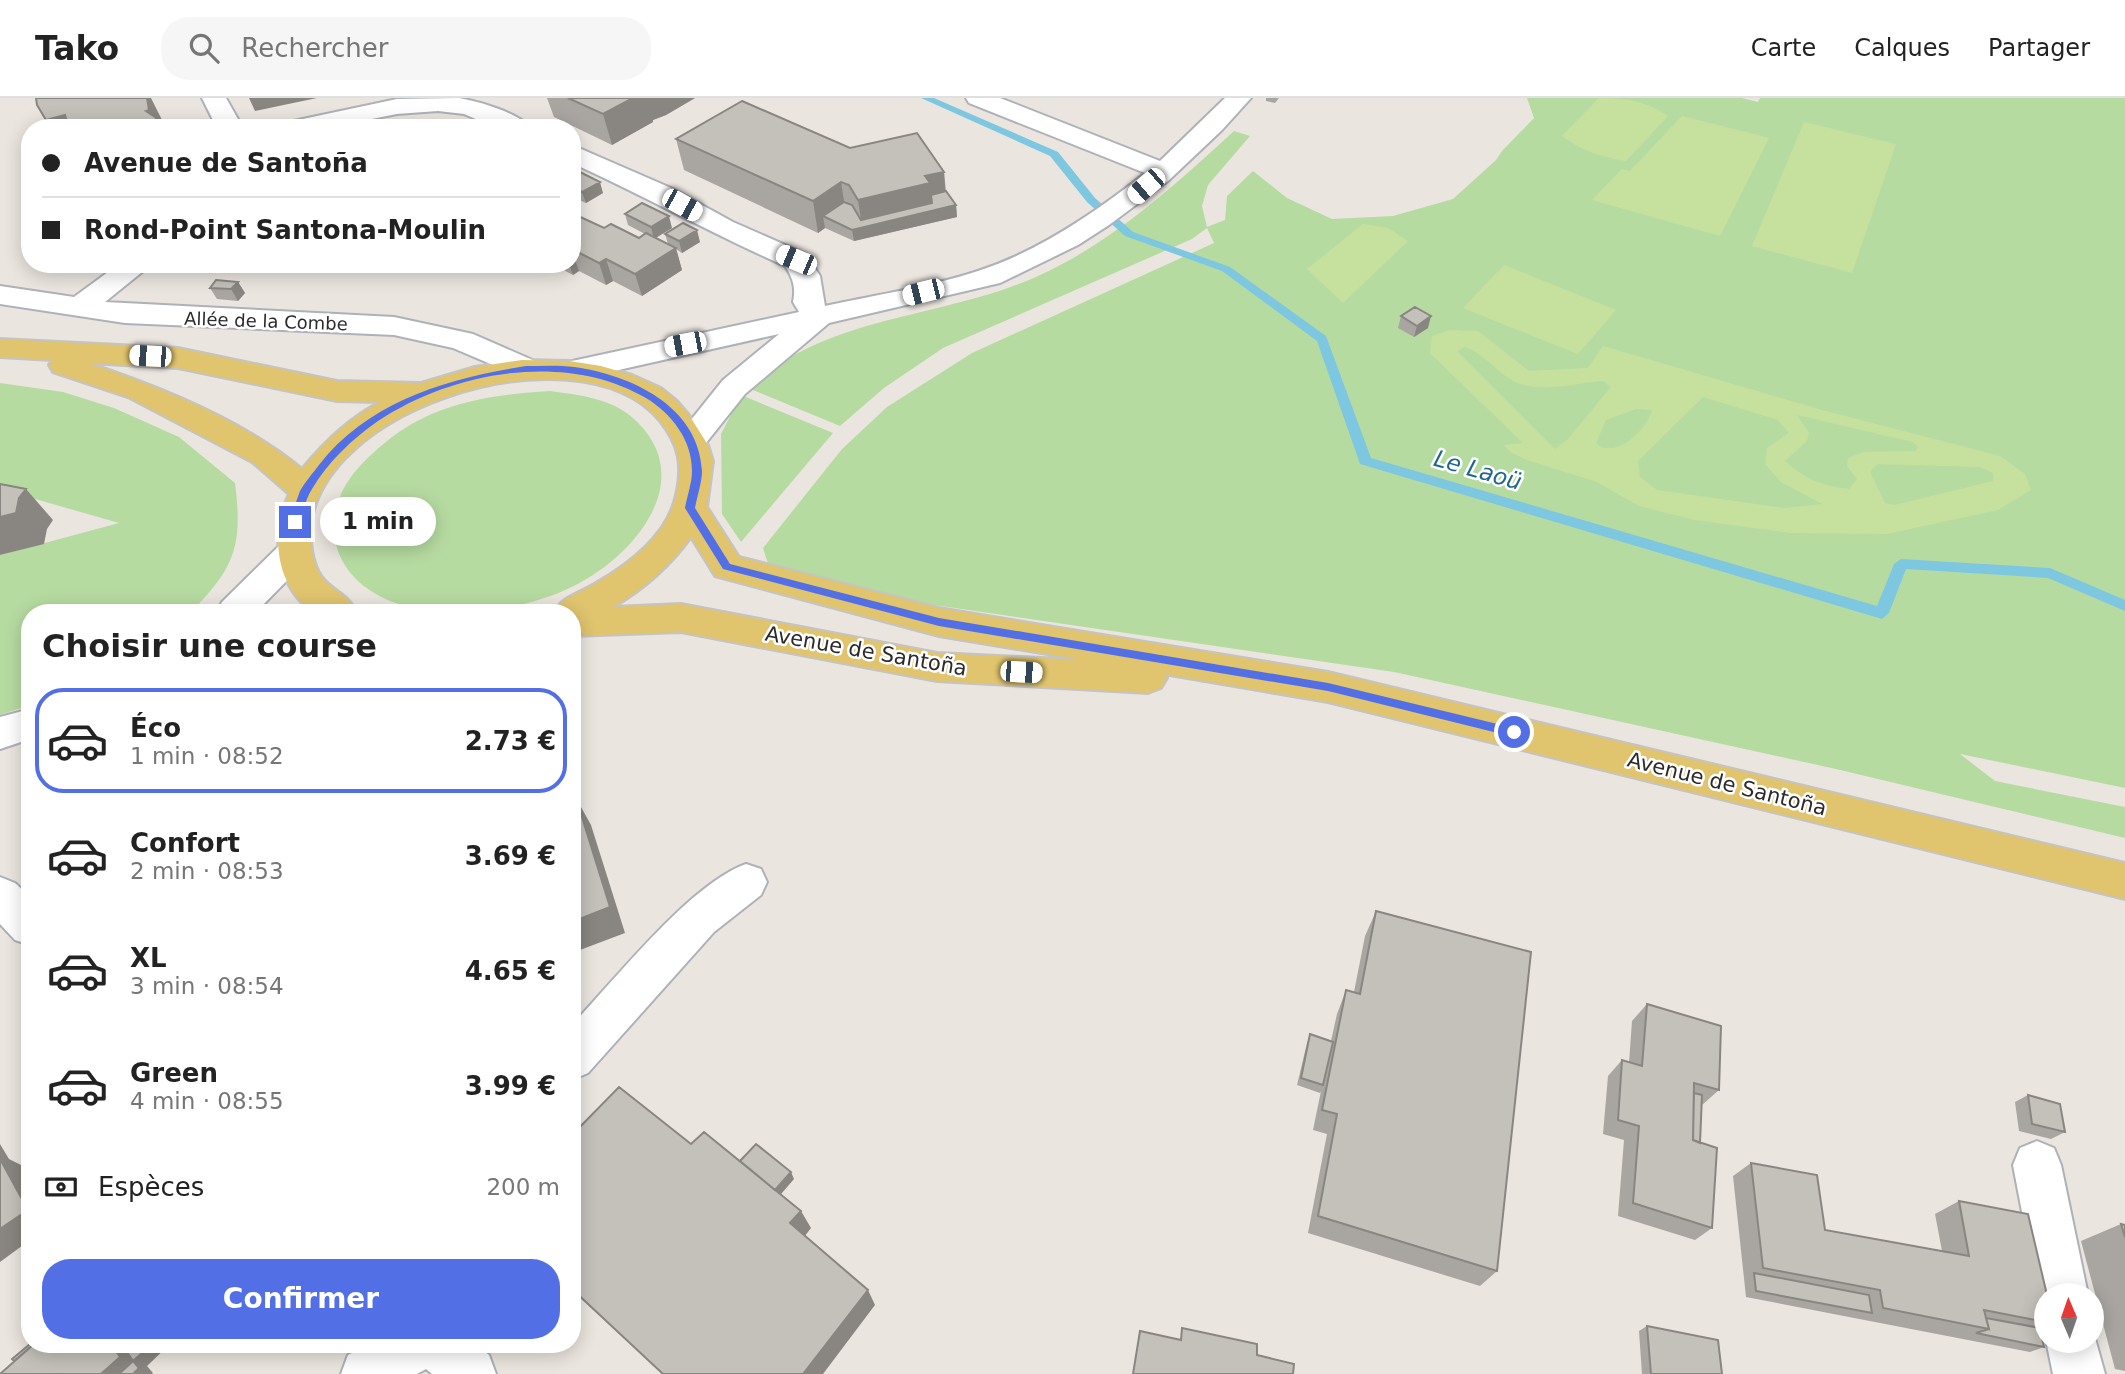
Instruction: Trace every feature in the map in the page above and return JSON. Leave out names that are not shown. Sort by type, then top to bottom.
[{"type":"main road","points":[[8,349],[178,358],[337,391],[425,393]]},
{"type":"main road","points":[[8,349],[139,390],[263,454],[306,490]]},
{"type":"main road","points":[[328,604],[312,593],[294,552],[295,522],[306,490],[335,452],[375,419],[425,393],[475,377],[526,369],[574,370],[626,382],[666,406],[691,440],[697,472],[690,508],[662,552],[614,592],[581,608]]},
{"type":"main road","name":"Avenue de Santoña","points":[[690,508],[727,567],[939,622],[1328,687],[2125,881]]},
{"type":"main road","name":"Avenue de Santoña","points":[[581,622],[681,618],[937,667],[1328,687]]},
{"type":"street","points":[[215,98],[226,119]]},
{"type":"street","points":[[978,98],[1163,171]]},
{"type":"street","points":[[574,370],[818,318],[1001,273],[1091,226],[1129,201],[1200,140],[1239,98]]},
{"type":"street","points":[[344,119],[435,103],[481,111],[498,119]]},
{"type":"street","points":[[581,157],[662,194],[723,228],[796,260],[806,275],[810,291],[808,302],[818,318]]},
{"type":"street","points":[[80,307],[126,273]]},
{"type":"street","name":"Allée de la Combe","points":[[0,295],[125,314],[394,326],[462,341],[526,369]]},
{"type":"street","points":[[691,440],[734,387],[818,318]]},
{"type":"street","points":[[243,604],[294,552]]},
{"type":"street","points":[[0,733],[21,727]]},
{"type":"street","points":[[0,749],[21,747]]},
{"type":"street","points":[[581,1049],[699,919],[746,881]]},
{"type":"street","points":[[2037,1166],[2061,1283]]},
{"type":"street","points":[[367,1374],[403,1353]]},
{"type":"street","points":[[448,1353],[470,1374]]},
{"type":"street","points":[[2075,1353],[2079,1374]]},
{"type":"green space","points":[[1527,98],[1742,98],[1758,102],[1760,98],[2125,98],[2125,788],[1960,754],[1995,781],[2125,807],[2125,838],[1836,769],[1394,672],[859,594],[770,570],[763,548],[842,449],[887,407],[972,353],[1214,243],[1207,228],[1192,239],[943,348],[884,388],[840,426],[748,388],[777,366],[825,341],[855,330],[1009,288],[1038,276],[1092,247],[1117,230],[1189,172],[1234,131],[1250,136],[1208,185],[1202,206],[1207,227],[1225,220],[1227,196],[1253,171],[1287,198],[1332,219],[1393,216],[1453,199],[1496,160],[1534,118]]},
{"type":"green space","points":[[1599,98],[1635,101],[1668,116],[1626,161],[1609,158],[1592,153],[1562,136]]},
{"type":"green space","points":[[1682,116],[1769,138],[1720,236],[1592,200],[1622,169],[1630,171]]},
{"type":"green space","points":[[1804,122],[1896,144],[1852,273],[1752,246]]},
{"type":"green space","points":[[1363,224],[1388,228],[1408,241],[1343,303],[1307,269]]},
{"type":"green space","points":[[1504,265],[1616,310],[1578,354],[1463,308]]},
{"type":"green space","points":[[1450,330],[1478,331],[1529,371],[1588,368],[1603,346],[1822,410],[2000,456],[2025,474],[2031,490],[1998,510],[1887,534],[1791,533],[1695,520],[1639,506],[1597,482],[1510,452],[1504,445],[1523,443],[1430,353],[1432,336]],"holes":[[[1465,347],[1471,350],[1520,384],[1555,387],[1603,381],[1611,387],[1568,439],[1555,449],[1457,351]],[[1703,397],[1778,420],[1789,433],[1767,448],[1765,464],[1781,482],[1822,504],[1784,508],[1657,490],[1640,477],[1638,461]],[[1636,409],[1652,410],[1635,436],[1613,448],[1596,443],[1606,420]],[[1797,415],[1913,442],[1918,447],[1916,451],[1864,452],[1848,458],[1847,466],[1857,479],[1849,489],[1814,481],[1785,461],[1807,441],[1809,433]],[[1877,464],[1980,467],[1993,473],[1993,481],[1895,505],[1885,503],[1870,472]]]},
{"type":"green space","points":[[0,383],[63,392],[114,408],[179,437],[235,483],[238,523],[236,539],[232,554],[218,582],[198,604],[21,604],[21,708],[0,715],[0,555],[119,523],[0,489]]},
{"type":"green space","points":[[550,391],[572,394],[616,406],[634,419],[653,442],[661,465],[660,489],[652,512],[638,534],[620,554],[576,585],[524,604],[401,604],[370,590],[354,577],[342,561],[336,542],[335,521],[340,497],[350,479],[374,452],[416,421],[453,406],[511,394]]},
{"type":"green space","points":[[741,395],[833,433],[741,542],[722,514],[721,434]]},
{"type":"building","points":[[36,98],[147,98],[149,110],[146,111],[156,119],[66,119],[65,115],[45,119]]},
{"type":"building","points":[[568,98],[633,98],[603,114]]},
{"type":"building","points":[[742,101],[850,148],[917,133],[944,172],[925,176],[930,183],[858,200],[849,185],[841,182],[813,201],[676,139]]},
{"type":"building","points":[[581,172],[600,182],[582,192]]},
{"type":"building","points":[[946,191],[956,205],[852,230],[823,216],[844,202],[852,205],[861,220],[932,203],[931,195]]},
{"type":"building","points":[[642,203],[669,216],[651,227],[625,214]]},
{"type":"building","points":[[581,217],[604,228],[611,224],[639,238],[646,233],[676,248],[635,274],[606,259],[599,263],[581,254]]},
{"type":"building","points":[[683,223],[697,230],[679,241],[665,234]]},
{"type":"building","points":[[216,280],[238,282],[231,289],[210,288]]},
{"type":"building","points":[[1415,307],[1431,316],[1417,326],[1401,316]]},
{"type":"building","points":[[0,484],[26,489],[19,498],[16,513],[0,517]]},
{"type":"building","points":[[581,814],[610,907],[581,918]]},
{"type":"building","points":[[1376,911],[1531,952],[1497,1271],[1318,1216],[1337,1114],[1322,1110],[1346,990],[1360,994]]},
{"type":"building","points":[[1647,1004],[1721,1026],[1719,1090],[1694,1083],[1693,1140],[1717,1148],[1712,1228],[1633,1203],[1639,1126],[1618,1120],[1622,1060],[1642,1066]]},
{"type":"building","points":[[1310,1034],[1333,1042],[1323,1085],[1301,1078]]},
{"type":"building","points":[[619,1087],[691,1144],[704,1132],[801,1211],[790,1223],[868,1290],[803,1374],[663,1374],[581,1297],[581,1126]]},
{"type":"building","points":[[1694,1093],[1702,1095],[1700,1143],[1693,1140]]},
{"type":"building","points":[[2028,1095],[2060,1104],[2065,1132],[2032,1124]]},
{"type":"building","points":[[756,1144],[791,1172],[775,1190],[740,1161]]},
{"type":"building","points":[[0,1159],[21,1197],[21,1215],[0,1229]]},
{"type":"building","points":[[1751,1163],[1817,1175],[1825,1230],[1969,1256],[1959,1201],[2028,1214],[2044,1283],[2034,1283],[2034,1320],[1984,1310],[1989,1329],[1883,1308],[1880,1290],[1763,1268]]},
{"type":"building","points":[[1754,1273],[1869,1295],[1872,1313],[1756,1291]]},
{"type":"building","points":[[1986,1318],[2034,1327],[2034,1345],[1976,1333],[1989,1329]]},
{"type":"building","points":[[1647,1326],[1718,1340],[1722,1374],[1651,1374]]},
{"type":"building","points":[[1182,1328],[1257,1344],[1257,1355],[1294,1364],[1293,1374],[1133,1374],[1140,1331],[1181,1340]]},
{"type":"building","points":[[21,1352],[23,1353],[14,1361],[12,1359]]},
{"type":"building","points":[[24,1353],[117,1353],[120,1357],[103,1374],[0,1374]]},
{"type":"building","points":[[128,1353],[142,1353],[133,1361]]},
{"type":"building","points":[[133,1361],[139,1368],[133,1374],[119,1374]]},
{"type":"waterway","name":"Le Laoü","points":[[926,98],[1054,154],[1091,200],[1129,234],[1226,269],[1322,339],[1365,461],[1882,613],[1901,564],[2050,573],[2125,606]]},
{"type":"route","points":[[295,522],[306,490],[335,452],[375,419],[425,393],[475,377],[526,369],[574,370],[626,382],[666,406],[691,440],[697,472],[690,508],[727,567],[939,622],[1328,687],[1514,732]]}]
